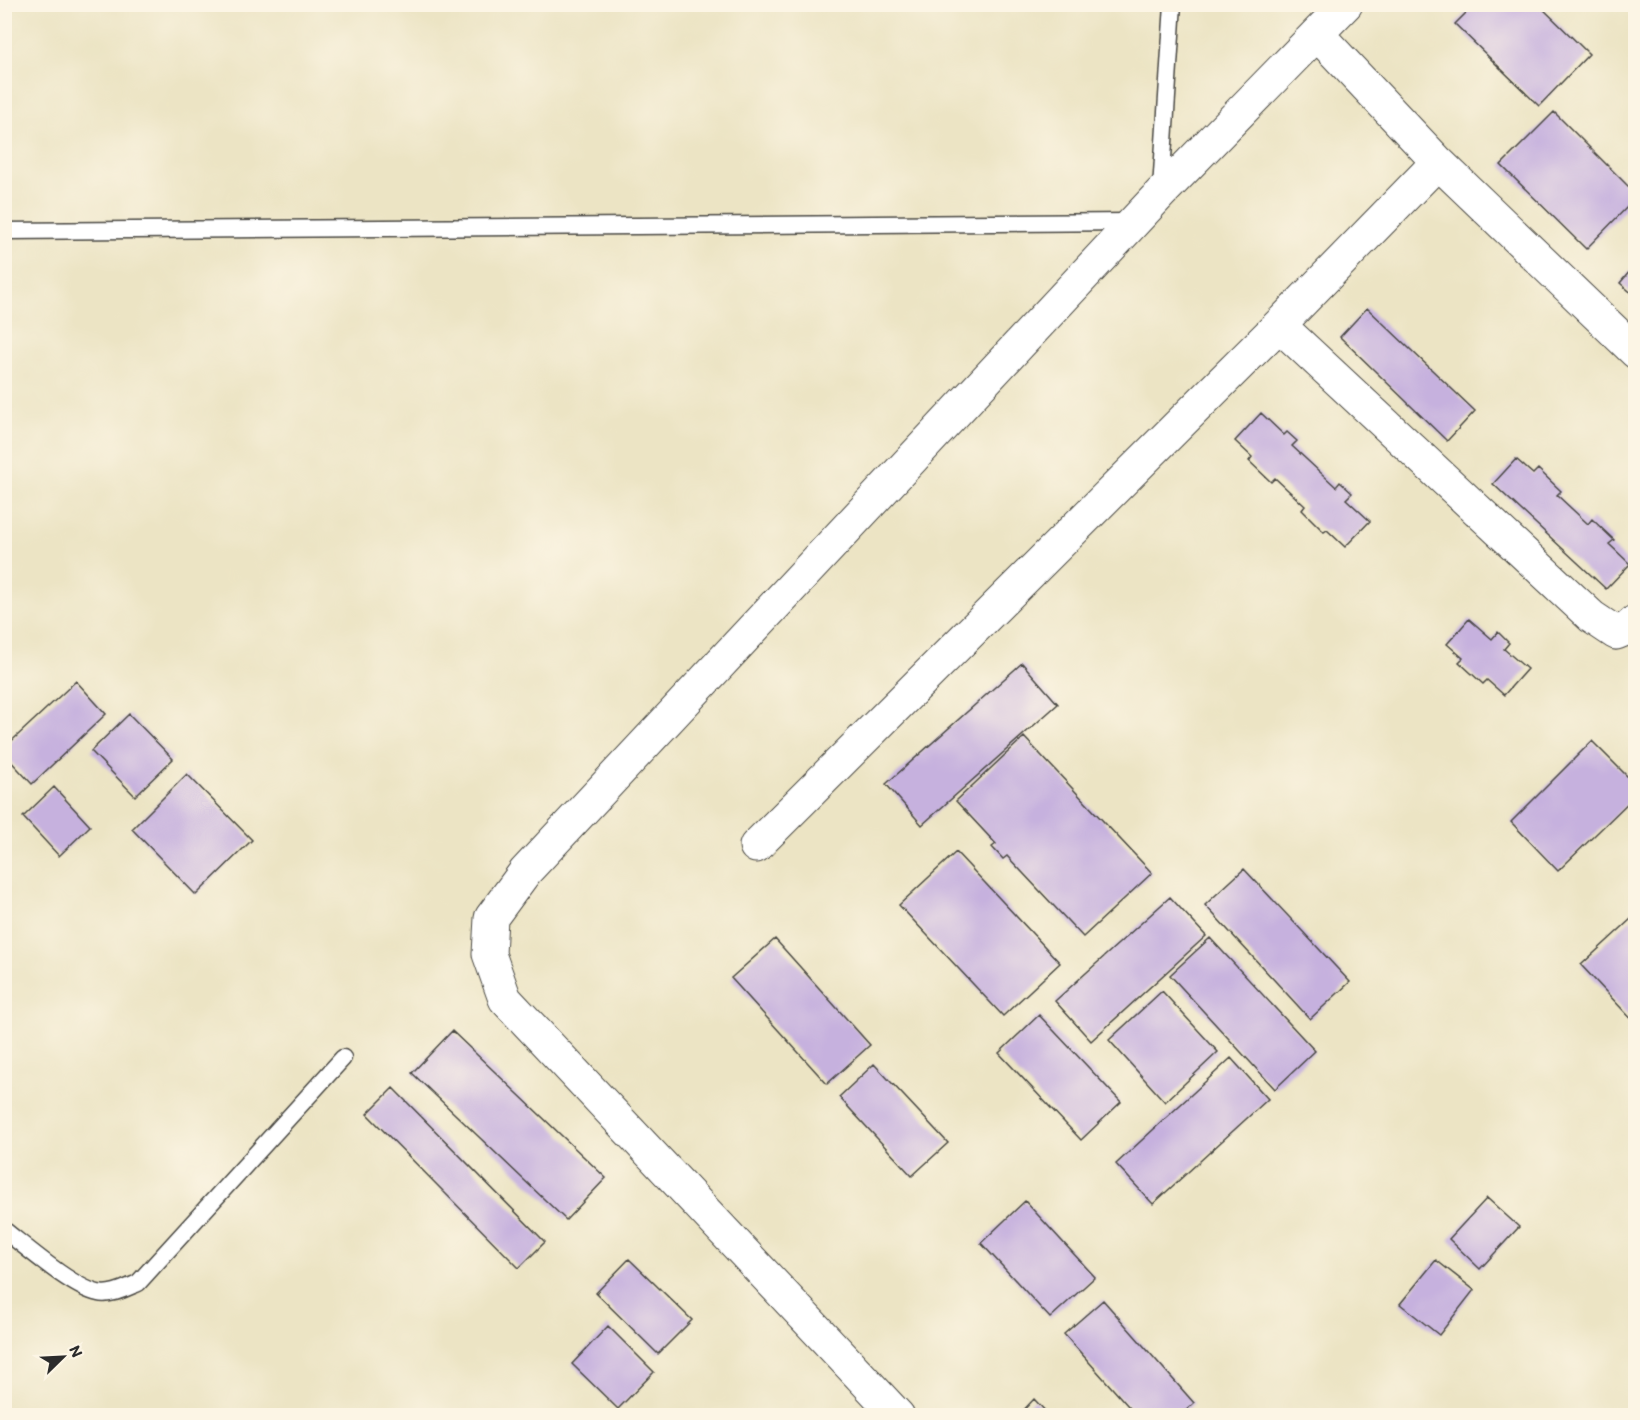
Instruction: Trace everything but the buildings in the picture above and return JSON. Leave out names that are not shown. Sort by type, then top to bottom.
[{"type":"street","points":[[898,1416],[505,999],[489,954],[491,918],[525,872],[1161,193],[1346,4]]},
{"type":"street","points":[[1317,34],[1438,162],[1635,352]]},
{"type":"street","points":[[756,846],[1279,325],[1438,162]]},
{"type":"street","points":[[1279,325],[1592,617],[1616,633],[1628,628],[1635,621]]},
{"type":"lane","points":[[1161,193],[1173,4]]},
{"type":"lane","points":[[4,231],[1134,222]]},
{"type":"lane","points":[[4,1230],[79,1286],[99,1294],[118,1292],[138,1283],[343,1058]]}]
